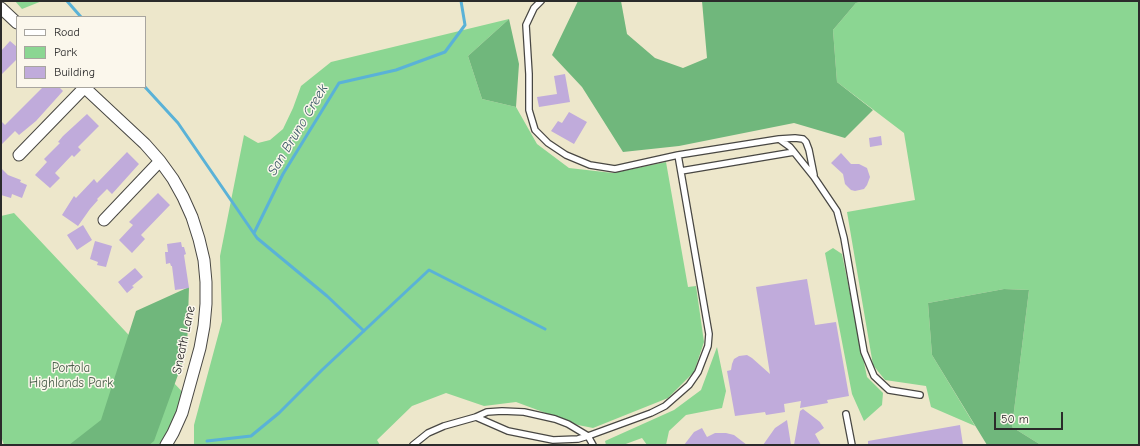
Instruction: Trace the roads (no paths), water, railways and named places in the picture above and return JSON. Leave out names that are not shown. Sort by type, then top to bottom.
[{"type":"street","points":[[3,14],[16,22]]},
{"type":"street","points":[[19,155],[83,88]]},
{"type":"street","name":"Sneath Lane","points":[[85,88],[145,144],[160,161],[176,185],[192,217],[202,253],[206,282],[205,319],[200,348],[182,413],[166,445]]},
{"type":"street","points":[[104,220],[160,161]]},
{"type":"lane","points":[[541,1],[534,8],[526,25],[529,74],[529,110],[535,130],[548,143],[566,155],[590,166],[615,169],[678,155],[779,139],[795,138],[803,139],[806,142],[814,177]]},
{"type":"lane","points":[[779,139],[790,147],[814,177],[837,211],[846,245],[864,352],[874,376],[889,390],[920,395]]},
{"type":"lane","points":[[681,171],[794,152]]},
{"type":"lane","points":[[476,417],[508,431],[553,440],[578,439],[651,413],[665,406],[689,385],[698,372],[704,359],[708,346],[708,334],[678,155]]},
{"type":"lane","points":[[413,445],[428,433],[444,426],[476,417],[487,412],[524,412],[555,419],[568,424],[588,436],[593,445]]},
{"type":"lane","points":[[846,414],[852,445]]},
{"type":"waterway","name":"San Bruno Creek","points":[[67,1],[80,16]]},
{"type":"waterway","name":"San Bruno Creek","points":[[254,233],[283,174],[339,83],[396,70],[445,52],[465,25],[461,1]]},
{"type":"waterway","name":"San Bruno Creek","points":[[146,88],[178,123],[257,238],[327,296],[364,331]]},
{"type":"waterway","name":"San Bruno Creek","points":[[207,441],[251,436],[279,413],[322,370],[429,270],[545,329]]},
{"type":"park label","name":"Portola Highlands Park","points":[[71,376]]}]
